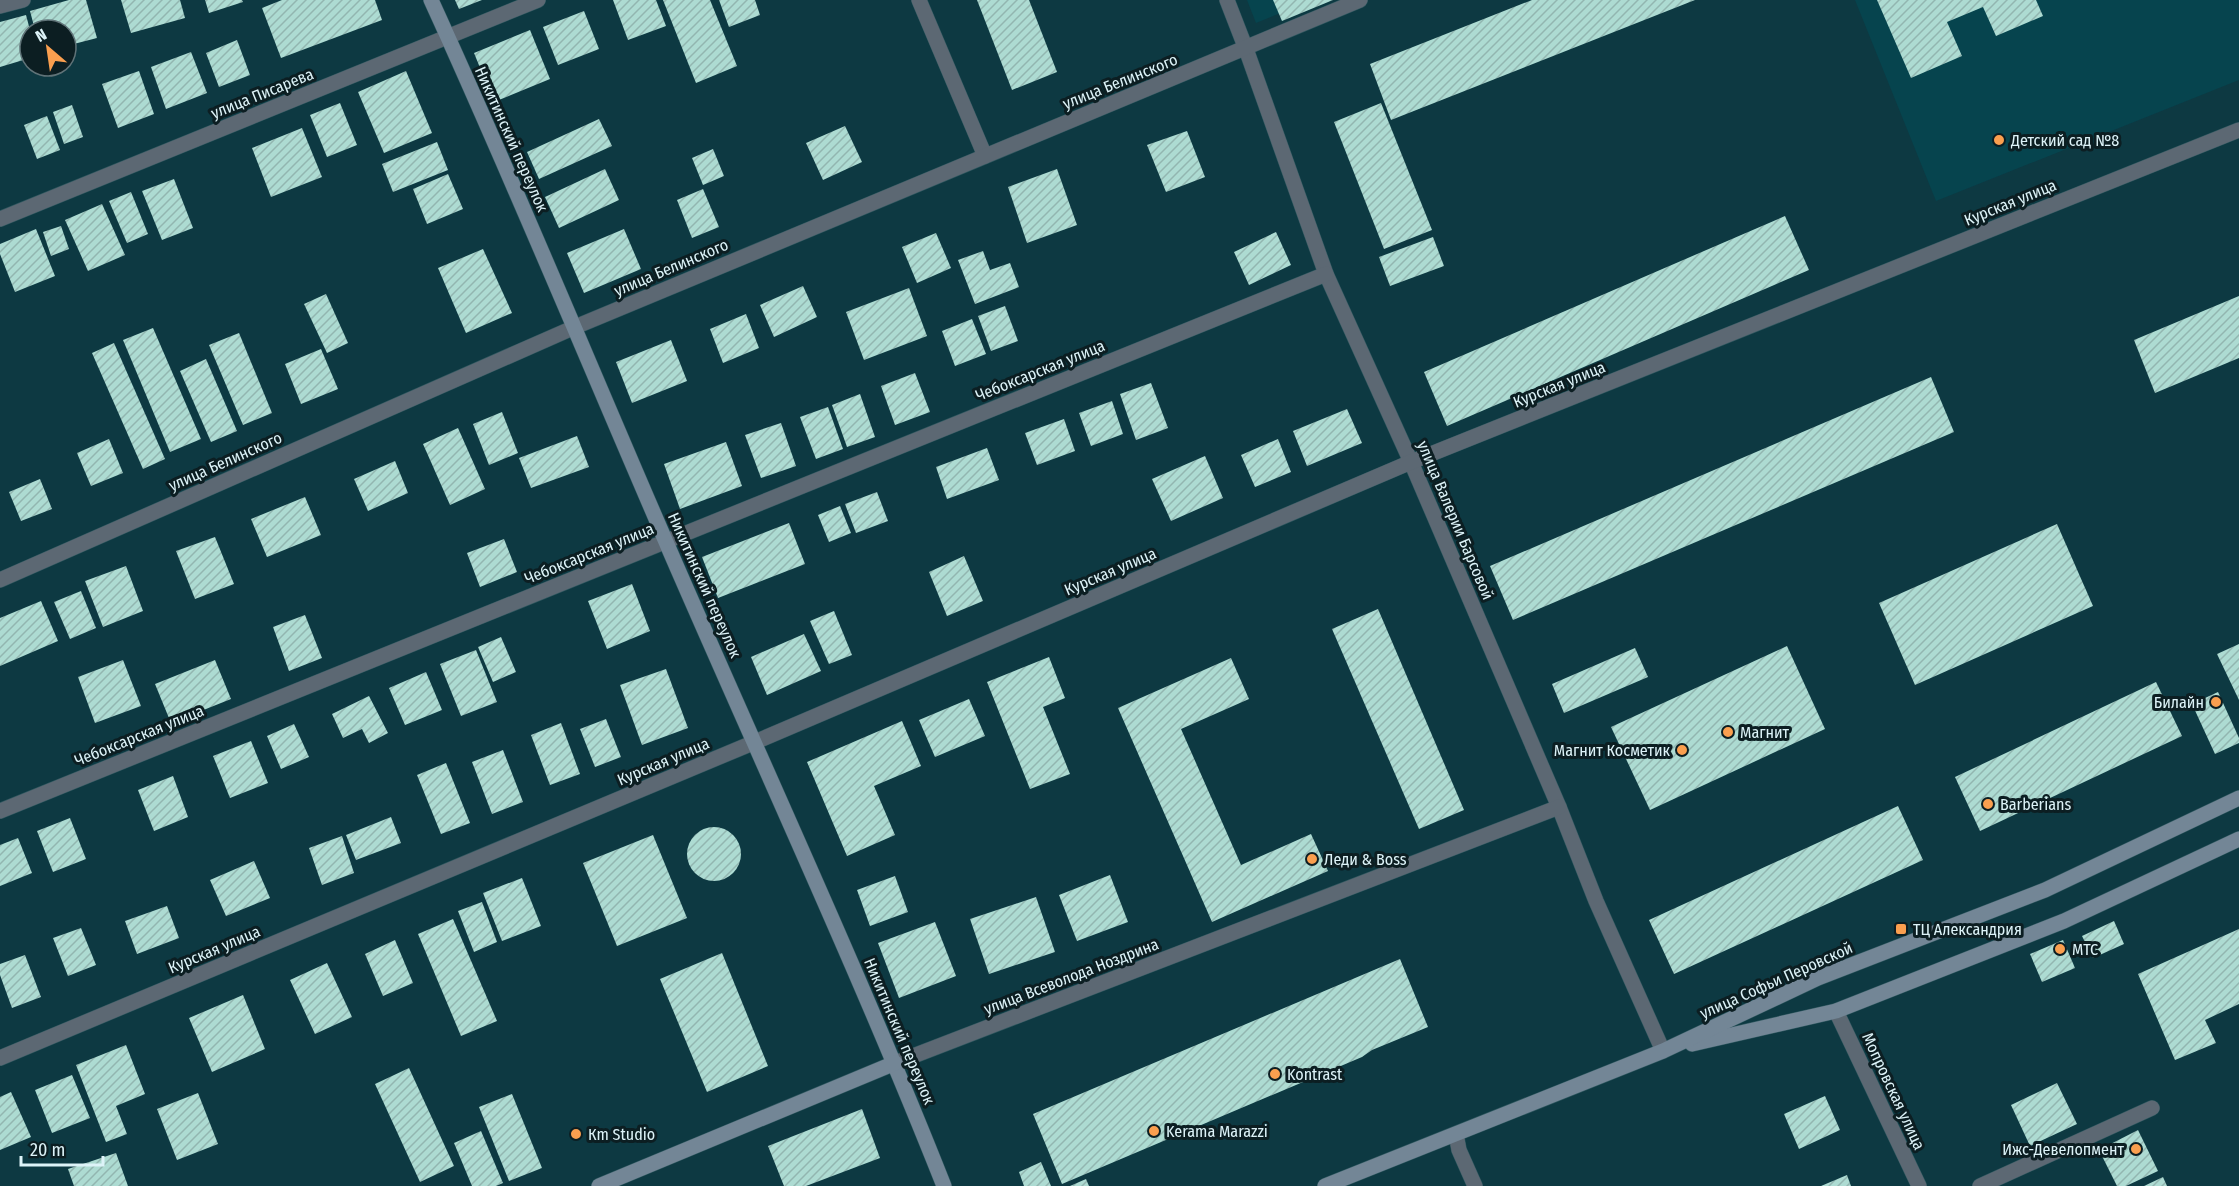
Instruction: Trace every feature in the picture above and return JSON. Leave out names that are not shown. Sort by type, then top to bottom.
[{"type":"main road","name":"Никитинский переулок","points":[[431,0],[895,1063],[945,1186]]},
{"type":"main road","name":"улица Софьи Перовской","points":[[1324,1186],[1663,1051],[1818,978],[2045,890],[2239,798]]},
{"type":"main road","points":[[1663,1051],[1836,1011],[2064,921],[2239,839]]},
{"type":"main road","name":"улица Всеволода Ноздрина","points":[[599,1186],[895,1063]]},
{"type":"street","points":[[0,6],[23,0]]},
{"type":"street","name":"улица Писарева","points":[[0,219],[538,0]]},
{"type":"street","points":[[919,0],[985,156]]},
{"type":"street","name":"улица Валерии Барсовой","points":[[1227,0],[1326,274],[1411,462],[1559,807],[1596,901],[1663,1051]]},
{"type":"street","name":"улица Белинского","points":[[0,580],[575,327],[1360,0]]},
{"type":"street","name":"Курская улица","points":[[0,1058],[755,742],[1411,462],[2239,130]]},
{"type":"street","name":"Чебоксарская улица","points":[[0,811],[1326,274]]},
{"type":"street","name":"улица Всеволода Ноздрина","points":[[895,1063],[1559,807]]},
{"type":"street","name":"Мопровская улица","points":[[1836,1011],[1919,1186]]},
{"type":"street","points":[[1980,1186],[2152,1108]]},
{"type":"street","points":[[1456,1134],[1459,1150],[1475,1186]]},
{"type":"shaded area","points":[[1247,0],[1312,0],[1256,23]]},
{"type":"shaded area","name":"Детский сад №8","points":[[1855,0],[2239,0],[2239,80],[1936,201]]},
{"type":"building","points":[[69,0],[86,0],[97,38],[78,43],[78,18],[32,18],[30,11]]},
{"type":"building","points":[[121,0],[180,0],[185,18],[131,33]]},
{"type":"building","points":[[205,0],[242,0],[243,2],[209,13]]},
{"type":"building","points":[[282,0],[375,0],[382,20],[281,58],[262,8]]},
{"type":"building","points":[[455,0],[482,0],[459,9]]},
{"type":"building","points":[[613,0],[656,0],[666,26],[628,40]]},
{"type":"building","points":[[663,0],[710,0],[737,66],[696,83]]},
{"type":"building","points":[[719,0],[755,0],[760,15],[729,27]]},
{"type":"building","points":[[977,0],[1029,0],[1057,72],[1012,90]]},
{"type":"building","points":[[1273,0],[1333,0],[1282,21]]},
{"type":"building","points":[[1532,0],[1695,0],[1391,120],[1370,64]]},
{"type":"building","points":[[1877,0],[2036,0],[2043,16],[1996,36],[1983,7],[1947,22],[1962,56],[1911,78]]},
{"type":"building","points":[[584,11],[599,49],[558,65],[543,27]]},
{"type":"building","points":[[26,15],[27,18],[18,18],[18,62],[0,67],[0,22]]},
{"type":"building","points":[[530,30],[550,79],[494,102],[474,53]]},
{"type":"building","points":[[237,40],[250,75],[219,87],[206,53]]},
{"type":"building","points":[[191,52],[207,93],[166,109],[151,67]]},
{"type":"building","points":[[139,71],[154,114],[118,128],[102,84]]},
{"type":"building","points":[[406,71],[432,133],[384,153],[358,92]]},
{"type":"building","points":[[340,103],[357,145],[327,157],[310,115]]},
{"type":"building","points":[[1381,103],[1432,230],[1384,249],[1334,122]]},
{"type":"building","points":[[72,105],[83,137],[64,144],[53,112]]},
{"type":"building","points":[[47,116],[60,150],[37,159],[24,125]]},
{"type":"building","points":[[599,119],[612,146],[539,179],[527,152]]},
{"type":"building","points":[[845,126],[862,162],[823,180],[806,143]]},
{"type":"building","points":[[302,128],[322,177],[271,197],[252,148]]},
{"type":"building","points":[[1187,131],[1205,177],[1166,192],[1147,145]]},
{"type":"building","points":[[437,142],[448,170],[393,192],[382,164]]},
{"type":"building","points":[[713,149],[724,176],[703,185],[692,158]]},
{"type":"building","points":[[605,169],[619,200],[559,228],[545,197]]},
{"type":"building","points":[[1057,169],[1077,225],[1027,243],[1008,187]]},
{"type":"building","points":[[448,174],[463,209],[427,224],[413,189]]},
{"type":"building","points":[[174,179],[193,228],[162,240],[142,191]]},
{"type":"building","points":[[703,189],[719,227],[692,238],[677,200]]},
{"type":"building","points":[[131,192],[148,234],[127,243],[109,201]]},
{"type":"building","points":[[102,204],[125,255],[88,271],[65,220]]},
{"type":"building","points":[[1785,216],[1809,270],[1447,426],[1424,372]]},
{"type":"building","points":[[61,226],[69,249],[51,256],[43,232]]},
{"type":"building","points":[[36,229],[55,276],[15,292],[0,254],[0,244]]},
{"type":"building","points":[[624,229],[641,269],[584,293],[567,253]]},
{"type":"building","points":[[1276,232],[1291,265],[1249,285],[1234,252]]},
{"type":"building","points":[[936,233],[951,268],[917,283],[902,247]]},
{"type":"building","points":[[1433,237],[1444,266],[1390,286],[1379,257]]},
{"type":"building","points":[[483,249],[512,313],[466,333],[438,268]]},
{"type":"building","points":[[983,251],[990,270],[1010,263],[1019,287],[975,304],[958,260]]},
{"type":"building","points":[[803,286],[817,317],[774,337],[760,305]]},
{"type":"building","points":[[909,288],[927,336],[864,360],[846,312]]},
{"type":"building","points":[[326,294],[348,343],[327,353],[304,304]]},
{"type":"building","points":[[2239,296],[2239,358],[2155,393],[2134,340]]},
{"type":"building","points":[[1005,306],[1018,341],[991,351],[978,316]]},
{"type":"building","points":[[746,314],[759,348],[723,363],[710,329]]},
{"type":"building","points":[[972,319],[986,354],[955,366],[942,331]]},
{"type":"building","points":[[153,328],[201,439],[170,452],[123,340]]},
{"type":"building","points":[[239,333],[272,413],[243,425],[209,345]]},
{"type":"building","points":[[671,340],[687,381],[632,403],[616,362]]},
{"type":"building","points":[[114,343],[165,459],[143,469],[92,353]]},
{"type":"building","points":[[321,349],[338,389],[301,404],[285,364]]},
{"type":"building","points":[[206,359],[237,431],[211,442],[180,371]]},
{"type":"building","points":[[915,373],[930,412],[895,425],[881,386]]},
{"type":"building","points":[[1931,377],[1954,432],[1513,620],[1490,566]]},
{"type":"building","points":[[1151,383],[1168,428],[1136,440],[1120,394]]},
{"type":"building","points":[[860,394],[875,437],[847,447],[832,405]]},
{"type":"building","points":[[1112,401],[1123,434],[1091,446],[1079,413]]},
{"type":"building","points":[[828,407],[843,449],[816,459],[800,417]]},
{"type":"building","points":[[1347,409],[1362,443],[1307,466],[1293,431]]},
{"type":"building","points":[[502,412],[518,453],[489,465],[473,424]]},
{"type":"building","points":[[1064,419],[1075,451],[1037,465],[1025,433]]},
{"type":"building","points":[[781,423],[796,466],[761,478],[745,435]]},
{"type":"building","points":[[458,428],[485,489],[450,505],[423,444]]},
{"type":"building","points":[[577,436],[589,467],[531,488],[519,458]]},
{"type":"building","points":[[109,439],[123,473],[91,486],[77,453]]},
{"type":"building","points":[[1278,439],[1291,472],[1255,487],[1241,455]]},
{"type":"building","points":[[726,442],[742,486],[680,509],[664,464]]},
{"type":"building","points":[[987,448],[999,480],[947,499],[936,467]]},
{"type":"building","points":[[1205,456],[1223,498],[1171,521],[1152,479]]},
{"type":"building","points":[[395,461],[408,493],[368,511],[354,479]]},
{"type":"building","points":[[40,479],[52,509],[21,521],[9,492]]},
{"type":"building","points":[[877,492],[888,521],[856,533],[845,504]]},
{"type":"building","points":[[305,497],[321,535],[267,557],[251,519]]},
{"type":"building","points":[[840,506],[851,533],[829,542],[818,515]]},
{"type":"building","points":[[789,523],[805,564],[718,598],[702,557]]},
{"type":"building","points":[[2057,524],[2093,606],[1915,685],[1879,603]]},
{"type":"building","points":[[215,537],[234,584],[195,599],[176,551]]},
{"type":"building","points":[[504,539],[517,572],[480,587],[467,553]]},
{"type":"building","points":[[964,556],[983,601],[947,616],[929,572]]},
{"type":"building","points":[[126,566],[143,611],[103,627],[85,581]]},
{"type":"building","points":[[632,584],[650,631],[607,649],[588,601]]},
{"type":"building","points":[[81,591],[96,628],[70,639],[54,602]]},
{"type":"building","points":[[41,601],[58,641],[0,666],[0,618]]},
{"type":"building","points":[[1378,609],[1464,810],[1419,829],[1332,629]]},
{"type":"building","points":[[834,611],[852,655],[829,664],[810,621]]},
{"type":"building","points":[[305,615],[322,658],[289,671],[273,627]]},
{"type":"building","points":[[804,634],[821,671],[767,695],[751,657]]},
{"type":"building","points":[[501,637],[516,672],[493,682],[478,647]]},
{"type":"building","points":[[2239,644],[2239,700],[2217,654]]},
{"type":"building","points":[[1787,646],[1825,729],[1650,810],[1611,727]]},
{"type":"building","points":[[1635,648],[1648,677],[1564,713],[1552,684]]},
{"type":"building","points":[[476,650],[497,702],[461,716],[440,664]]},
{"type":"building","points":[[1049,657],[1065,698],[1043,707],[1070,774],[1030,789],[987,682]]},
{"type":"building","points":[[1231,658],[1249,699],[1181,729],[1241,865],[1311,834],[1328,871],[1212,922],[1118,708]]},
{"type":"building","points":[[123,660],[141,706],[95,723],[78,677]]},
{"type":"building","points":[[215,660],[231,699],[171,723],[155,684]]},
{"type":"building","points":[[666,669],[688,728],[642,745],[620,685]]},
{"type":"building","points":[[426,672],[442,710],[405,725],[389,688]]},
{"type":"building","points":[[2156,682],[2182,736],[1980,831],[1955,777]]},
{"type":"building","points":[[2218,692],[2239,738],[2239,743],[2215,754],[2192,704]]},
{"type":"building","points":[[369,696],[388,733],[369,743],[362,729],[343,738],[332,714]]},
{"type":"building","points":[[969,699],[985,736],[935,757],[919,720]]},
{"type":"building","points":[[606,719],[621,757],[595,767],[580,729]]},
{"type":"building","points":[[902,721],[921,766],[874,786],[895,835],[847,856],[807,762]]},
{"type":"building","points":[[561,723],[580,774],[550,785],[531,735]]},
{"type":"building","points":[[294,724],[309,757],[281,769],[267,736]]},
{"type":"building","points":[[251,741],[268,783],[230,798],[213,756]]},
{"type":"building","points":[[503,750],[523,802],[492,814],[472,762]]},
{"type":"building","points":[[446,763],[470,823],[441,834],[417,775]]},
{"type":"building","points":[[173,776],[188,817],[154,831],[138,790]]},
{"type":"building","points":[[1898,806],[1923,860],[1674,974],[1649,920]]},
{"type":"building","points":[[391,817],[401,843],[356,860],[346,835]]},
{"type":"building","points":[[70,818],[86,859],[53,872],[37,831]]},
{"type":"building","points":[[709,827],[719,827],[729,831],[737,839],[741,854],[737,869],[729,877],[719,881],[709,881],[699,877],[691,869],[687,859],[687,849],[691,839],[699,831]]},
{"type":"building","points":[[653,835],[687,918],[617,946],[583,863]]},
{"type":"building","points":[[342,836],[354,873],[322,885],[309,848]]},
{"type":"building","points":[[18,838],[32,873],[0,886],[0,845]]},
{"type":"building","points":[[254,861],[270,898],[226,916],[210,880]]},
{"type":"building","points":[[1110,875],[1128,922],[1077,941],[1059,895]]},
{"type":"building","points":[[895,876],[908,912],[870,926],[857,890]]},
{"type":"building","points":[[522,878],[541,926],[502,941],[483,893]]},
{"type":"building","points":[[1036,897],[1055,952],[989,974],[970,919]]},
{"type":"building","points":[[482,902],[497,942],[474,952],[458,911]]},
{"type":"building","points":[[167,906],[179,938],[137,954],[125,921]]},
{"type":"building","points":[[453,919],[497,1021],[461,1036],[418,934]]},
{"type":"building","points":[[2114,921],[2124,944],[2093,958],[2082,936]]},
{"type":"building","points":[[935,922],[956,976],[899,998],[878,943]]},
{"type":"building","points":[[81,928],[96,965],[68,976],[53,938]]},
{"type":"building","points":[[2239,929],[2239,1004],[2205,1020],[2216,1043],[2175,1060],[2138,974]]},
{"type":"building","points":[[395,940],[413,983],[383,996],[365,954]]},
{"type":"building","points":[[2063,940],[2075,968],[2042,982],[2030,954]]},
{"type":"building","points":[[722,953],[768,1066],[707,1092],[660,979]]},
{"type":"building","points":[[25,955],[41,997],[12,1008],[0,975],[0,964]]},
{"type":"building","points":[[1400,959],[1428,1027],[1062,1184],[1033,1114]]},
{"type":"building","points":[[327,963],[352,1017],[315,1034],[290,980]]},
{"type":"building","points":[[243,995],[265,1049],[212,1072],[189,1018]]},
{"type":"building","points":[[126,1045],[145,1094],[116,1106],[127,1134],[106,1142],[76,1065]]},
{"type":"building","points":[[409,1068],[454,1166],[420,1182],[375,1084]]},
{"type":"building","points":[[72,1075],[90,1118],[52,1133],[35,1090]]},
{"type":"building","points":[[2057,1083],[2077,1124],[2030,1146],[2011,1105]]},
{"type":"building","points":[[11,1092],[31,1137],[0,1150],[0,1097]]},
{"type":"building","points":[[198,1093],[218,1144],[177,1160],[157,1109]]},
{"type":"building","points":[[512,1094],[542,1168],[509,1181],[479,1107]]},
{"type":"building","points":[[1825,1096],[1840,1130],[1799,1149],[1784,1114]]},
{"type":"building","points":[[862,1109],[880,1158],[806,1186],[784,1186],[768,1146]]},
{"type":"building","points":[[2138,1130],[2158,1171],[2126,1186],[2117,1186],[2099,1150]]},
{"type":"building","points":[[481,1131],[503,1183],[496,1186],[472,1186],[454,1143]]},
{"type":"building","points":[[116,1153],[128,1186],[74,1186],[68,1169]]},
{"type":"building","points":[[1041,1162],[1051,1186],[1024,1186],[1019,1172]]},
{"type":"building","points":[[1847,1175],[1851,1186],[1821,1186]]},
{"type":"building","points":[[2163,1177],[2167,1186],[2144,1186]]},
{"type":"building","points":[[1086,1179],[1089,1186],[1070,1186]]},
{"type":"place","name":"Детский сад №8","points":[[1999,140]]},
{"type":"place","name":"Билайн","points":[[2216,702]]},
{"type":"place","name":"Магнит","points":[[1728,732]]},
{"type":"place","name":"Магнит Косметик","points":[[1682,750]]},
{"type":"place","name":"Barberians","points":[[1988,804]]},
{"type":"place","name":"Леди & Boss","points":[[1312,859]]},
{"type":"place","name":"ТЦ Александрия","points":[[1901,929]]},
{"type":"place","name":"МТС","points":[[2060,949]]},
{"type":"place","name":"Kontrast","points":[[1275,1074]]},
{"type":"place","name":"Kerama Marazzi","points":[[1154,1131]]},
{"type":"place","name":"Кm Studio","points":[[576,1134]]},
{"type":"place","name":"Ижс-Девелопмент","points":[[2136,1149]]}]
